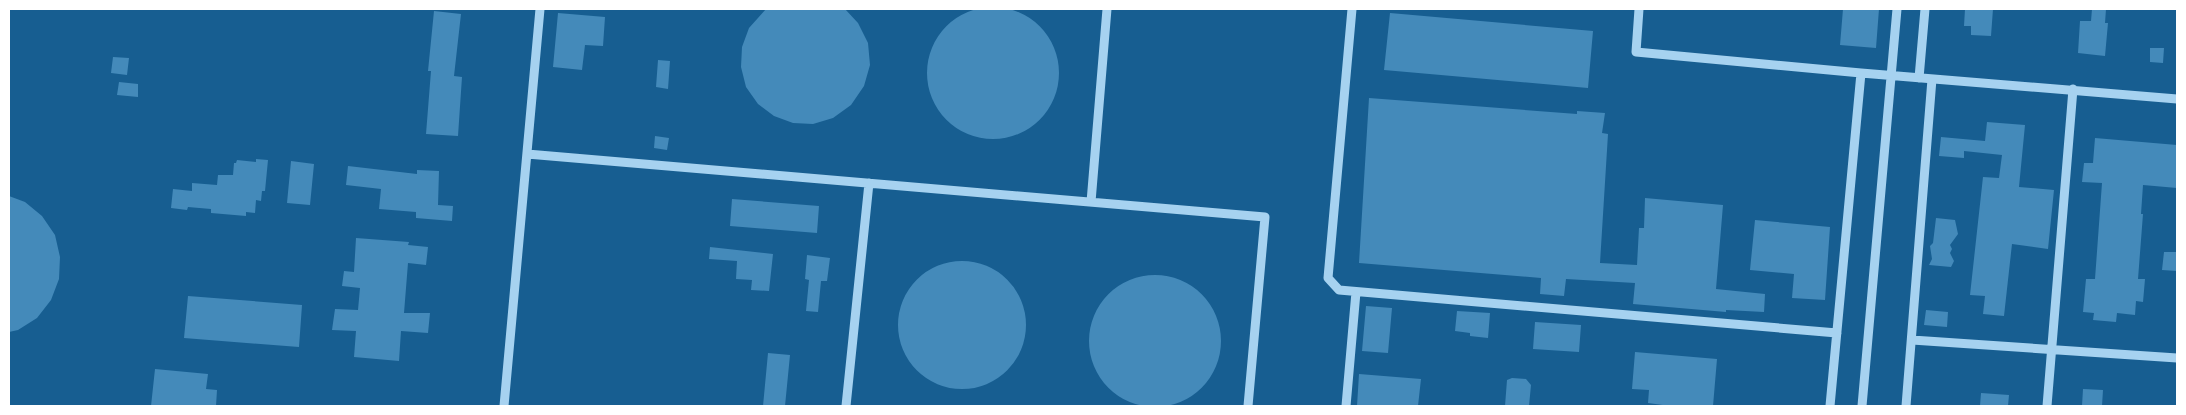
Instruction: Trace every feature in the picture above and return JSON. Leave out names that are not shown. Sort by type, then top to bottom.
[{"type":"lane","points":[[504,406],[540,9]]},
{"type":"lane","points":[[1091,202],[1107,9]]},
{"type":"lane","points":[[1352,9],[1328,278],[1339,290],[1837,333]]},
{"type":"lane","points":[[1639,9],[1636,52],[2177,99]]},
{"type":"lane","points":[[1862,406],[1897,9]]},
{"type":"lane","points":[[1919,78],[1924,9]]},
{"type":"lane","points":[[1830,406],[1861,73]]},
{"type":"lane","points":[[1906,406],[1932,79]]},
{"type":"lane","points":[[2047,406],[2073,89]]},
{"type":"lane","points":[[527,154],[1265,217],[1248,406]]},
{"type":"lane","points":[[846,406],[869,183]]},
{"type":"lane","points":[[1346,406],[1356,292]]},
{"type":"lane","points":[[1912,340],[2177,358]]},
{"type":"building","points":[[993,7],[1006,8],[1018,12],[1040,26],[1054,48],[1058,60],[1058,86],[1054,98],[1040,120],[1018,134],[1006,138],[993,139],[980,138],[968,134],[946,120],[932,98],[928,86],[927,73],[928,60],[932,48],[946,26],[968,12],[980,8]]},
{"type":"building","points":[[766,9],[845,9],[858,23],[868,43],[870,65],[864,86],[851,105],[833,118],[813,124],[793,123],[774,116],[758,104],[746,87],[741,67],[742,47],[749,28]]},
{"type":"building","points":[[1843,9],[1879,9],[1876,48],[1840,45]]},
{"type":"building","points":[[1965,9],[1993,9],[1991,36],[1971,35],[1971,26],[1964,26]]},
{"type":"building","points":[[2092,9],[2106,9],[2105,23],[2108,23],[2105,56],[2078,53],[2080,21],[2091,21]]},
{"type":"building","points":[[434,11],[461,14],[454,76],[462,77],[458,136],[426,134],[431,71],[428,71]]},
{"type":"building","points":[[558,13],[605,17],[603,46],[585,45],[582,70],[553,67]]},
{"type":"building","points":[[1390,13],[1593,31],[1588,88],[1384,70]]},
{"type":"building","points":[[2150,48],[2164,48],[2163,63],[2150,62]]},
{"type":"building","points":[[113,57],[129,58],[127,75],[111,73]]},
{"type":"building","points":[[658,60],[670,61],[668,89],[656,87]]},
{"type":"building","points":[[119,82],[138,84],[138,97],[117,95]]},
{"type":"building","points":[[1369,98],[1577,114],[1577,111],[1605,113],[1602,133],[1608,134],[1600,263],[1637,265],[1639,228],[1644,228],[1645,198],[1723,205],[1716,289],[1765,294],[1764,312],[1726,310],[1726,312],[1633,304],[1635,283],[1566,279],[1564,296],[1540,294],[1541,278],[1359,263]]},
{"type":"building","points":[[1987,122],[2025,125],[2019,187],[2054,190],[2048,249],[2012,244],[2004,316],[1983,314],[1985,296],[1970,295],[1983,177],[1999,178],[2002,155],[1964,151],[1964,158],[1939,156],[1941,137],[1985,141]]},
{"type":"building","points":[[655,136],[669,138],[667,150],[654,148]]},
{"type":"building","points":[[2095,138],[2177,145],[2177,188],[2143,185],[2141,214],[2143,214],[2138,279],[2145,279],[2143,302],[2136,301],[2135,315],[2117,313],[2116,322],[2093,320],[2094,313],[2083,312],[2086,279],[2095,279],[2102,183],[2082,182],[2084,163],[2093,163]]},
{"type":"building","points":[[256,159],[268,160],[265,191],[262,191],[261,201],[256,200],[255,213],[246,212],[246,216],[211,213],[211,209],[188,207],[187,210],[171,208],[173,189],[192,191],[192,183],[217,185],[218,175],[233,175],[234,163],[237,160],[256,162]]},
{"type":"building","points":[[291,161],[314,164],[310,205],[287,203]]},
{"type":"building","points":[[348,166],[417,174],[417,170],[439,171],[438,205],[453,206],[452,221],[416,218],[416,212],[379,209],[381,189],[346,185]]},
{"type":"building","points":[[9,196],[25,202],[42,216],[55,235],[60,257],[59,279],[51,300],[37,318],[18,330],[9,332]]},
{"type":"building","points":[[732,199],[819,206],[817,233],[730,226]]},
{"type":"building","points":[[1936,218],[1955,220],[1958,234],[1950,245],[1952,249],[1950,253],[1954,261],[1951,267],[1929,265],[1932,259],[1930,246],[1933,243]]},
{"type":"building","points":[[1755,220],[1830,227],[1825,300],[1792,298],[1794,274],[1750,270]]},
{"type":"building","points":[[356,238],[409,242],[408,245],[428,247],[426,265],[408,263],[404,313],[430,313],[428,333],[401,331],[399,361],[354,357],[356,331],[332,330],[335,309],[358,310],[360,288],[342,286],[344,271],[354,272]]},
{"type":"building","points":[[710,247],[773,254],[769,291],[751,290],[752,280],[736,279],[737,261],[709,259]]},
{"type":"building","points":[[2164,252],[2177,252],[2177,271],[2162,270]]},
{"type":"building","points":[[807,255],[830,258],[827,281],[821,281],[818,312],[806,311],[809,280],[805,279]]},
{"type":"building","points":[[962,261],[975,262],[987,266],[1007,280],[1021,300],[1025,312],[1025,338],[1021,350],[1007,370],[987,384],[975,388],[962,389],[949,388],[937,384],[917,370],[903,350],[899,338],[898,325],[899,312],[903,300],[917,280],[937,266],[949,262]]},
{"type":"building","points":[[1155,275],[1168,276],[1180,280],[1202,294],[1216,316],[1220,328],[1220,354],[1216,366],[1202,388],[1180,402],[1168,406],[1155,407],[1142,406],[1130,402],[1108,388],[1094,366],[1090,354],[1089,341],[1090,328],[1094,316],[1108,294],[1130,280],[1142,276]]},
{"type":"building","points":[[188,296],[302,305],[299,347],[184,338]]},
{"type":"building","points":[[1366,306],[1392,308],[1388,353],[1362,351]]},
{"type":"building","points":[[1926,310],[1948,312],[1947,327],[1924,325]]},
{"type":"building","points":[[1457,311],[1490,313],[1488,338],[1470,336],[1470,333],[1455,331]]},
{"type":"building","points":[[1535,322],[1581,325],[1579,352],[1533,349]]},
{"type":"building","points":[[1635,352],[1717,359],[1713,406],[1670,406],[1648,403],[1649,390],[1632,389]]},
{"type":"building","points":[[768,353],[790,355],[785,406],[763,406]]},
{"type":"building","points":[[155,369],[208,374],[206,389],[217,390],[216,406],[151,406]]},
{"type":"building","points":[[1359,374],[1421,379],[1418,406],[1357,406]]},
{"type":"building","points":[[1512,378],[1526,379],[1531,385],[1529,406],[1505,406],[1507,380]]},
{"type":"building","points":[[2083,389],[2103,390],[2102,406],[2082,406]]},
{"type":"building","points":[[1981,393],[2009,395],[2008,406],[1980,406]]}]
